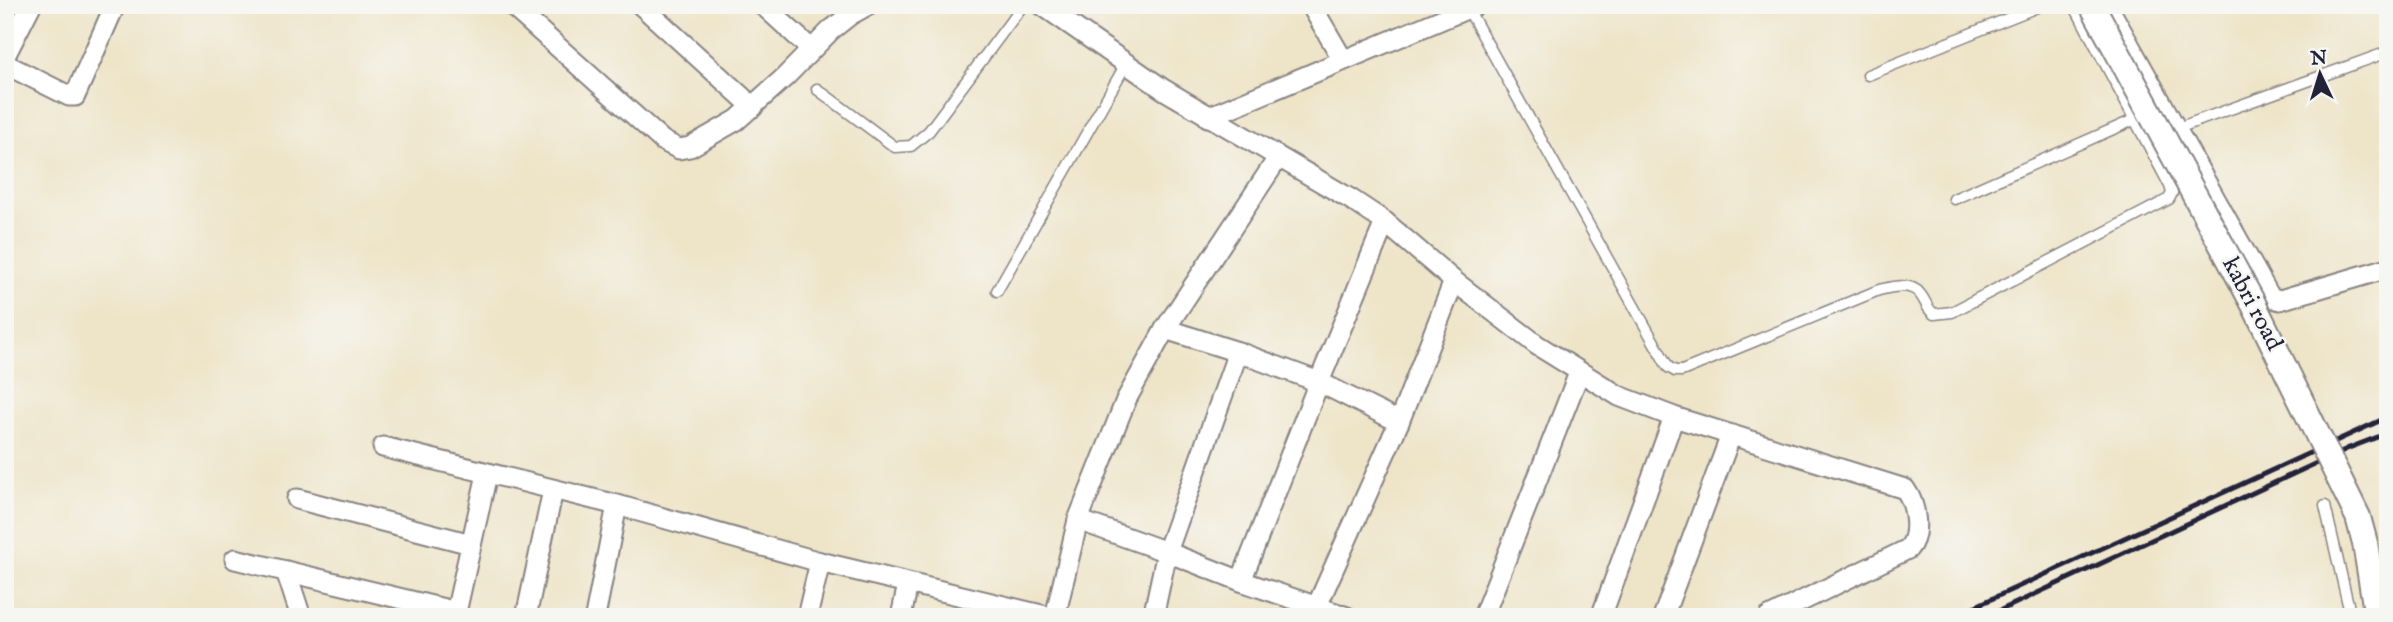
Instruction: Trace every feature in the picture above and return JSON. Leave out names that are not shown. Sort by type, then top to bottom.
[{"type":"street","points":[[5,56],[32,5]]},
{"type":"street","points":[[5,64],[69,96],[75,96],[115,5]]},
{"type":"street","points":[[511,5],[663,141],[680,149],[737,120],[840,22],[868,5]]},
{"type":"street","points":[[641,5],[753,107]]},
{"type":"street","points":[[763,5],[811,49]]},
{"type":"street","points":[[1042,5],[1208,117],[1385,222],[1454,281],[1537,345],[1619,396],[1674,417],[1901,486],[1909,494],[1916,532],[1908,549],[1769,617]]},
{"type":"street","points":[[1311,5],[1343,60]]},
{"type":"street","name":"kabri road","points":[[2092,5],[2264,324],[2358,517],[2377,617]]},
{"type":"street","points":[[2107,5],[2272,299],[2280,300],[2388,268]]},
{"type":"street","points":[[1208,117],[1472,7]]},
{"type":"street","points":[[1055,617],[1078,520],[1126,400],[1165,329],[1278,158]]},
{"type":"street","points":[[1241,581],[1385,222]]},
{"type":"street","points":[[1317,606],[1399,422],[1454,281]]},
{"type":"street","points":[[1165,329],[1319,382],[1399,422]]},
{"type":"street","points":[[1153,617],[1167,552],[1238,352]]},
{"type":"street","points":[[1483,617],[1579,373]]},
{"type":"street","points":[[1601,617],[1674,417]]},
{"type":"street","points":[[1663,617],[1731,435]]},
{"type":"street","points":[[383,447],[617,505],[820,562],[1050,617]]},
{"type":"street","points":[[235,559],[456,614],[488,474]]},
{"type":"street","points":[[526,617],[553,491]]},
{"type":"street","points":[[297,499],[471,544]]},
{"type":"street","points":[[595,617],[617,505]]},
{"type":"street","points":[[1078,520],[1347,617]]},
{"type":"street","points":[[807,617],[820,562]]},
{"type":"street","points":[[286,571],[301,617]]},
{"type":"street","points":[[901,617],[908,584]]},
{"type":"lane","points":[[817,89],[895,147],[911,146],[929,131],[1023,5]]},
{"type":"lane","points":[[1868,75],[2042,5]]},
{"type":"lane","points":[[1472,7],[1668,367],[1682,371],[1879,290],[1913,288],[1920,293],[1934,314],[1952,312],[2169,199],[2171,186],[2074,5]]},
{"type":"lane","points":[[2175,130],[2388,52]]},
{"type":"lane","points":[[997,291],[1126,64]]},
{"type":"lane","points":[[1954,199],[2136,119]]},
{"type":"lane","points":[[2325,506],[2351,617]]},
{"type":"railway","points":[[1952,617],[2388,417]]},
{"type":"railway","points":[[1986,617],[2349,448],[2388,433]]}]
